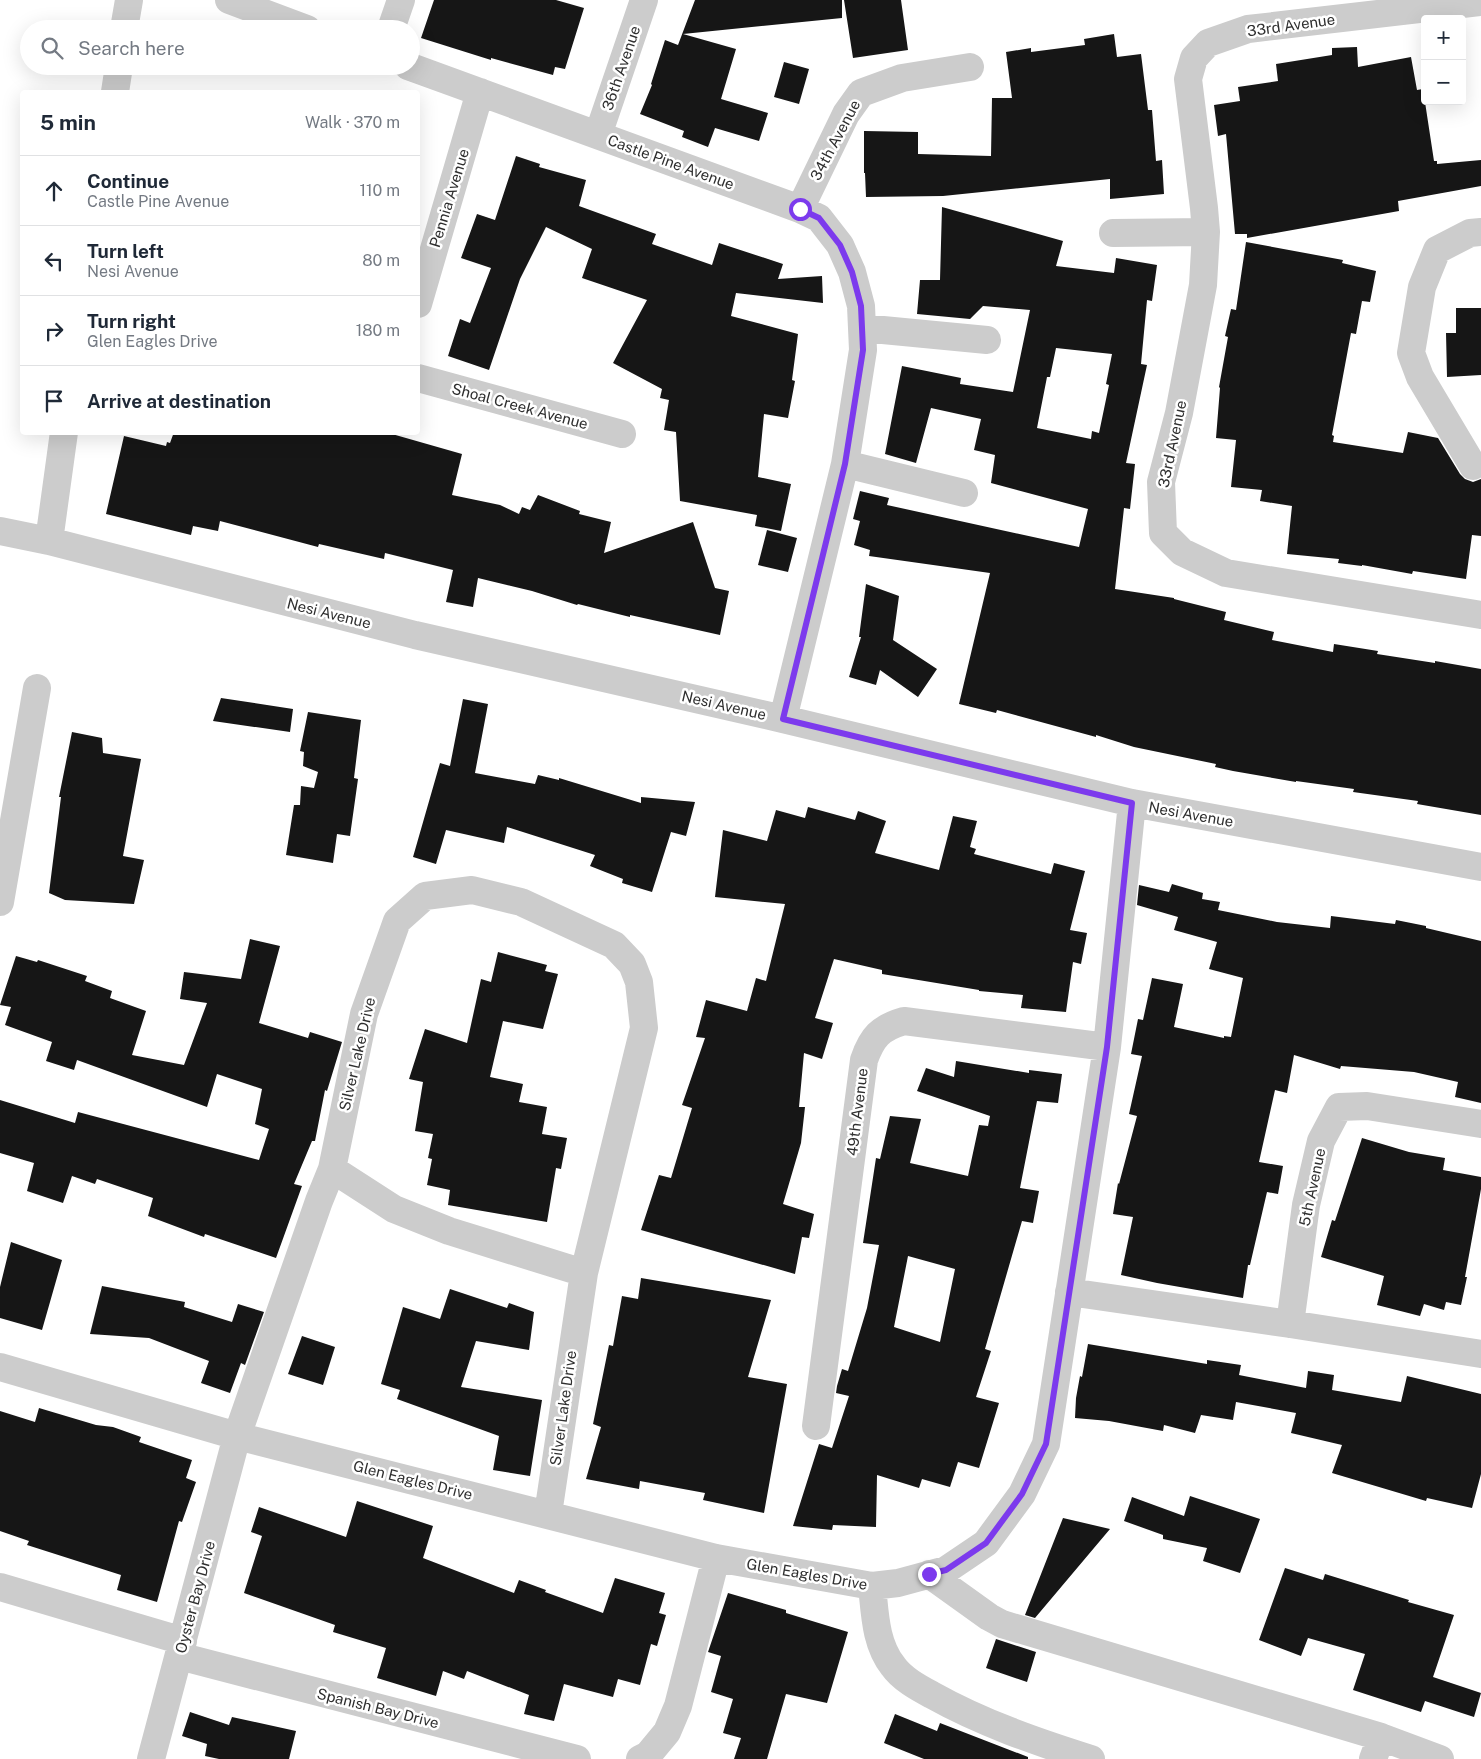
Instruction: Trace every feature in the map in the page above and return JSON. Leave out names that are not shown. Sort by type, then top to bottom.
[{"type":"street","points":[[125,20],[128,0]]},
{"type":"street","points":[[229,0],[282,20]]},
{"type":"street","points":[[394,20],[401,0]]},
{"type":"street","name":"36th Avenue","points":[[598,135],[644,0]]},
{"type":"street","name":"33rd Avenue","points":[[1481,2],[1248,29],[1208,43],[1194,58],[1188,79],[1206,232],[1203,285],[1179,413],[1161,482],[1163,533],[1182,552],[1226,573],[1481,615]]},
{"type":"street","name":"34th Avenue","points":[[800,209],[846,114],[861,93],[902,78],[970,67]]},
{"type":"street","name":"Castle Pine Avenue","points":[[420,70],[800,209],[819,218],[840,245],[852,272],[861,306],[863,350],[845,464],[783,719]]},
{"type":"street","points":[[114,90],[117,75]]},
{"type":"street","name":"Pennia Avenue","points":[[420,297],[480,92]]},
{"type":"street","points":[[1113,234],[1206,232]]},
{"type":"street","points":[[1473,466],[1420,377],[1411,353],[1422,287],[1437,250],[1470,233],[1481,232]]},
{"type":"street","points":[[862,328],[987,340]]},
{"type":"street","name":"Shoal Creek Avenue","points":[[420,379],[622,434]]},
{"type":"street","points":[[49,541],[64,435]]},
{"type":"street","points":[[845,464],[964,493]]},
{"type":"street","name":"Nesi Avenue","points":[[0,531],[49,541],[414,635],[783,719],[1132,803],[1481,867]]},
{"type":"street","points":[[0,902],[37,688]]},
{"type":"street","name":"Glen Eagles Drive","points":[[0,1367],[237,1436],[716,1558],[872,1586],[898,1583],[946,1570],[986,1543],[1022,1494],[1046,1444],[1107,1047],[1132,803]]},
{"type":"street","name":"Silver Lake Drive","points":[[237,1436],[319,1201],[332,1169],[364,1014],[397,921],[425,896],[472,890],[521,902],[614,945],[632,964],[639,982],[644,1028],[584,1273],[548,1514]]},
{"type":"street","name":"49th Avenue","points":[[816,1426],[864,1060],[870,1042],[883,1029],[904,1021],[1107,1047]]},
{"type":"street","name":"5th Avenue","points":[[1290,1324],[1306,1205],[1314,1169],[1321,1142],[1340,1107],[1367,1106],[1481,1124]]},
{"type":"street","points":[[332,1169],[394,1209],[449,1231],[584,1273]]},
{"type":"street","points":[[1069,1292],[1481,1354]]},
{"type":"street","name":"Oyster Bay Drive","points":[[151,1759],[237,1436]]},
{"type":"street","points":[[640,1759],[648,1755],[667,1732],[678,1706],[716,1558]]},
{"type":"street","points":[[929,1574],[989,1617],[1002,1624],[1377,1748],[1440,1759]]},
{"type":"street","points":[[872,1586],[879,1639],[893,1667],[913,1685],[954,1708],[1036,1742],[1090,1759]]},
{"type":"street","points":[[0,1587],[181,1649]]},
{"type":"street","name":"Spanish Bay Drive","points":[[181,1649],[578,1759]]},
{"type":"building","points":[[434,0],[556,0],[584,8],[565,69],[555,67],[553,75],[491,58],[491,60],[421,38]]},
{"type":"building","points":[[695,0],[842,0],[842,18],[683,34],[736,49],[721,99],[768,113],[759,141],[715,128],[708,147],[682,137],[684,131],[640,114],[652,85],[665,40],[678,45]]},
{"type":"building","points":[[844,0],[901,0],[908,50],[853,58]]},
{"type":"building","points":[[1114,34],[1117,57],[1141,54],[1148,110],[1152,110],[1156,161],[1162,160],[1164,194],[1110,199],[1110,179],[943,196],[866,197],[864,131],[918,132],[918,154],[991,156],[992,98],[1012,98],[1006,52],[1031,48],[1031,52],[1085,45],[1084,39]]},
{"type":"building","points":[[1357,47],[1358,67],[1411,57],[1417,90],[1421,89],[1421,105],[1425,105],[1434,161],[1437,161],[1437,164],[1481,160],[1481,186],[1398,201],[1399,211],[1247,238],[1247,234],[1235,234],[1226,134],[1218,136],[1214,105],[1240,101],[1238,87],[1278,81],[1276,64],[1332,55],[1332,48]]},
{"type":"building","points":[[784,62],[809,69],[799,104],[774,97]]},
{"type":"building","points":[[516,156],[540,164],[539,167],[586,180],[579,206],[656,234],[652,244],[712,265],[719,243],[783,264],[778,279],[822,276],[823,303],[736,293],[731,316],[798,334],[792,380],[795,381],[788,418],[764,414],[758,477],[791,484],[781,531],[755,526],[757,515],[680,501],[676,432],[664,430],[669,400],[660,398],[662,389],[613,363],[647,300],[582,278],[592,249],[546,227],[520,279],[489,370],[448,356],[460,319],[470,323],[491,268],[461,258],[477,214],[495,220]]},
{"type":"building","points":[[942,207],[1063,241],[1056,266],[1114,273],[1116,258],[1157,265],[1152,301],[1147,300],[1141,364],[1147,365],[1126,463],[1135,464],[1130,509],[1124,508],[1115,589],[1174,598],[1226,612],[1224,620],[1274,632],[1272,640],[1333,652],[1334,644],[1378,651],[1377,654],[1481,669],[1481,815],[1417,804],[1418,801],[1353,792],[1354,789],[1296,782],[1233,771],[1215,767],[1216,764],[1134,747],[1096,735],[1096,737],[997,710],[996,713],[959,704],[990,573],[869,556],[870,550],[854,545],[860,521],[853,519],[860,491],[889,498],[887,505],[1079,547],[1088,509],[991,483],[995,455],[974,450],[981,419],[931,408],[916,463],[885,454],[902,366],[961,378],[960,384],[1013,392],[1030,310],[983,306],[970,319],[917,314],[920,280],[940,280]],"holes":[[[1056,348],[1112,354],[1106,384],[1109,385],[1099,433],[1092,431],[1091,439],[1037,428],[1047,377],[1050,377]]]},
{"type":"building","points":[[1246,242],[1343,260],[1342,263],[1376,271],[1370,302],[1362,301],[1356,334],[1351,333],[1332,435],[1334,436],[1333,442],[1403,453],[1408,432],[1438,438],[1465,479],[1473,482],[1481,479],[1481,536],[1472,535],[1466,579],[1413,571],[1412,574],[1362,565],[1338,563],[1339,559],[1287,554],[1292,506],[1260,501],[1262,490],[1231,487],[1236,440],[1216,438],[1219,387],[1228,337],[1225,336],[1231,309],[1236,310]]},
{"type":"building","points":[[1456,308],[1481,308],[1481,375],[1447,377],[1446,333],[1456,333]]},
{"type":"building","points":[[173,435],[396,435],[462,454],[452,495],[500,505],[519,514],[522,507],[530,510],[538,495],[580,511],[579,514],[611,522],[604,553],[693,522],[715,588],[729,591],[720,635],[577,605],[532,591],[478,578],[473,607],[446,602],[453,570],[385,553],[384,559],[319,544],[318,547],[220,521],[218,531],[193,526],[191,535],[106,514],[124,436],[166,446],[167,442],[170,443]]},
{"type":"building","points":[[767,530],[797,538],[788,572],[758,565]]},
{"type":"building","points":[[866,584],[899,596],[893,640],[937,669],[918,697],[880,670],[876,685],[849,677],[861,637],[859,637]]},
{"type":"building","points":[[221,698],[293,709],[290,732],[213,721]]},
{"type":"building","points":[[463,699],[488,704],[475,773],[535,784],[538,775],[559,780],[559,778],[641,803],[641,797],[695,802],[686,836],[671,832],[652,892],[622,883],[623,879],[590,866],[595,855],[507,827],[504,843],[446,830],[436,864],[413,857],[440,763],[450,766]]},
{"type":"building","points":[[308,712],[361,720],[354,778],[358,779],[350,836],[337,834],[333,863],[286,855],[294,805],[300,805],[301,786],[314,788],[318,772],[303,766],[304,752],[300,751]]},
{"type":"building","points":[[72,732],[102,738],[103,753],[141,759],[123,856],[144,860],[134,904],[65,900],[49,893],[61,797],[59,797]]},
{"type":"building","points":[[808,807],[855,820],[858,811],[886,821],[875,853],[939,870],[953,816],[977,821],[970,847],[976,849],[974,854],[1051,874],[1054,863],[1085,871],[1070,930],[1087,933],[1081,964],[1073,962],[1066,1012],[1021,1008],[1023,995],[979,991],[882,974],[882,970],[834,959],[815,1018],[833,1023],[822,1059],[804,1053],[799,1107],[805,1107],[801,1143],[783,1204],[814,1214],[809,1238],[802,1237],[795,1274],[641,1230],[659,1175],[671,1178],[692,1108],[682,1105],[705,1038],[696,1037],[706,1000],[747,1011],[756,978],[766,981],[785,904],[715,897],[723,830],[767,841],[776,810],[805,818]]},
{"type":"building","points":[[1172,884],[1203,893],[1202,899],[1220,902],[1218,910],[1277,922],[1330,928],[1331,916],[1395,924],[1396,920],[1481,941],[1481,1103],[1455,1097],[1458,1082],[1414,1072],[1341,1066],[1340,1069],[1294,1055],[1287,1093],[1275,1090],[1259,1162],[1283,1166],[1278,1194],[1267,1192],[1250,1265],[1248,1265],[1243,1298],[1121,1275],[1133,1217],[1113,1214],[1118,1183],[1137,1116],[1129,1114],[1142,1056],[1131,1054],[1138,1019],[1143,1020],[1152,978],[1183,984],[1174,1027],[1224,1038],[1224,1036],[1231,1037],[1243,978],[1209,969],[1217,942],[1174,930],[1178,917],[1137,905],[1139,885],[1169,892]]},
{"type":"building","points":[[250,939],[280,946],[259,1023],[308,1038],[310,1032],[342,1042],[327,1091],[325,1090],[315,1141],[312,1141],[294,1184],[302,1186],[276,1258],[205,1234],[204,1237],[148,1216],[153,1198],[97,1179],[95,1184],[72,1176],[63,1203],[27,1191],[34,1163],[0,1153],[0,1100],[75,1123],[78,1112],[259,1160],[269,1129],[255,1124],[262,1089],[217,1074],[207,1107],[77,1060],[74,1070],[46,1061],[52,1042],[5,1025],[11,1007],[0,1005],[16,956],[37,962],[38,960],[87,976],[85,981],[112,991],[110,998],[146,1011],[132,1055],[184,1065],[207,1003],[180,999],[184,972],[241,979]]},
{"type":"building","points":[[498,952],[547,965],[545,971],[558,974],[543,1029],[503,1021],[490,1077],[523,1084],[519,1102],[547,1107],[542,1134],[567,1138],[561,1169],[556,1168],[547,1222],[448,1205],[450,1190],[427,1185],[432,1159],[428,1158],[433,1134],[415,1131],[423,1082],[409,1079],[425,1029],[467,1043],[481,979],[491,982]]},
{"type":"building","points":[[956,1061],[1029,1073],[1029,1070],[1062,1074],[1058,1103],[1037,1101],[1020,1188],[1039,1191],[1033,1223],[1022,1221],[985,1349],[991,1351],[976,1397],[999,1403],[979,1468],[958,1462],[950,1487],[922,1479],[919,1488],[877,1475],[876,1527],[833,1525],[832,1530],[793,1526],[819,1444],[832,1448],[849,1396],[836,1393],[837,1386],[842,1369],[848,1371],[867,1308],[879,1245],[863,1243],[876,1158],[880,1159],[890,1116],[921,1119],[910,1163],[968,1176],[979,1125],[988,1126],[990,1116],[917,1091],[926,1068],[954,1077]],"holes":[[[908,1256],[955,1269],[940,1342],[894,1327]]]},
{"type":"building","points":[[1362,1138],[1409,1152],[1445,1158],[1443,1170],[1481,1177],[1481,1189],[1461,1305],[1446,1302],[1444,1310],[1424,1304],[1420,1316],[1377,1305],[1384,1276],[1321,1257],[1332,1220],[1335,1221]]},
{"type":"building","points":[[11,1242],[62,1260],[42,1330],[0,1318],[0,1287]]},
{"type":"building","points":[[641,1278],[771,1300],[748,1377],[787,1384],[764,1513],[703,1500],[705,1493],[640,1481],[639,1489],[586,1479],[601,1427],[593,1424],[609,1345],[613,1346],[622,1296],[638,1299]]},
{"type":"building","points":[[102,1286],[185,1302],[184,1307],[232,1322],[238,1304],[264,1312],[245,1365],[241,1363],[230,1393],[201,1383],[209,1361],[149,1338],[90,1334]]},
{"type":"building","points":[[450,1289],[507,1308],[509,1303],[534,1312],[529,1350],[476,1341],[461,1387],[542,1400],[530,1476],[493,1470],[499,1436],[397,1399],[400,1390],[381,1384],[403,1307],[440,1319]]},
{"type":"building","points":[[302,1336],[335,1347],[323,1385],[288,1374]]},
{"type":"building","points":[[1088,1344],[1207,1364],[1207,1360],[1241,1365],[1239,1375],[1306,1388],[1308,1371],[1334,1375],[1332,1390],[1401,1402],[1407,1376],[1481,1394],[1481,1474],[1472,1508],[1427,1498],[1426,1501],[1332,1473],[1342,1445],[1291,1433],[1296,1413],[1236,1402],[1233,1420],[1201,1415],[1195,1433],[1164,1425],[1163,1431],[1109,1421],[1075,1418],[1076,1398]]},
{"type":"building","points":[[39,1408],[96,1425],[113,1427],[141,1437],[139,1442],[192,1460],[186,1478],[196,1482],[182,1522],[179,1521],[157,1602],[117,1590],[121,1575],[27,1545],[29,1541],[0,1531],[0,1411],[35,1422]]},
{"type":"building","points":[[1190,1496],[1260,1519],[1240,1573],[1203,1561],[1207,1548],[1163,1539],[1163,1535],[1124,1521],[1132,1497],[1184,1516]]},
{"type":"building","points":[[357,1501],[433,1526],[423,1558],[514,1593],[519,1580],[546,1590],[545,1592],[603,1613],[615,1578],[665,1593],[659,1613],[666,1615],[657,1646],[651,1644],[640,1685],[618,1679],[613,1697],[564,1684],[554,1721],[524,1714],[529,1695],[467,1671],[464,1679],[443,1671],[436,1696],[377,1678],[386,1648],[333,1632],[335,1625],[244,1593],[262,1536],[251,1532],[259,1507],[346,1537]]},
{"type":"building","points":[[1063,1518],[1110,1529],[1035,1618],[1025,1615]]},
{"type":"building","points":[[1285,1568],[1323,1580],[1325,1574],[1409,1600],[1408,1602],[1454,1615],[1433,1677],[1481,1693],[1474,1717],[1425,1701],[1421,1712],[1353,1690],[1365,1654],[1308,1638],[1301,1656],[1259,1640]]},
{"type":"building","points":[[728,1593],[786,1610],[786,1613],[848,1632],[827,1703],[786,1694],[767,1759],[734,1759],[741,1738],[723,1733],[733,1699],[711,1692],[721,1656],[708,1652]]},
{"type":"building","points":[[996,1639],[1036,1652],[1027,1682],[986,1668]]},
{"type":"building","points":[[190,1712],[229,1725],[232,1717],[296,1731],[289,1759],[219,1759],[205,1756],[207,1744],[182,1736]]},
{"type":"building","points":[[895,1714],[937,1731],[940,1723],[1028,1757],[1028,1759],[924,1759],[884,1743]]},
{"type":"route","points":[[800,209],[819,218],[840,245],[852,272],[861,306],[863,350],[845,464],[783,719],[1132,803],[1107,1047],[1046,1444],[1022,1494],[986,1543],[946,1570],[929,1574]]}]
